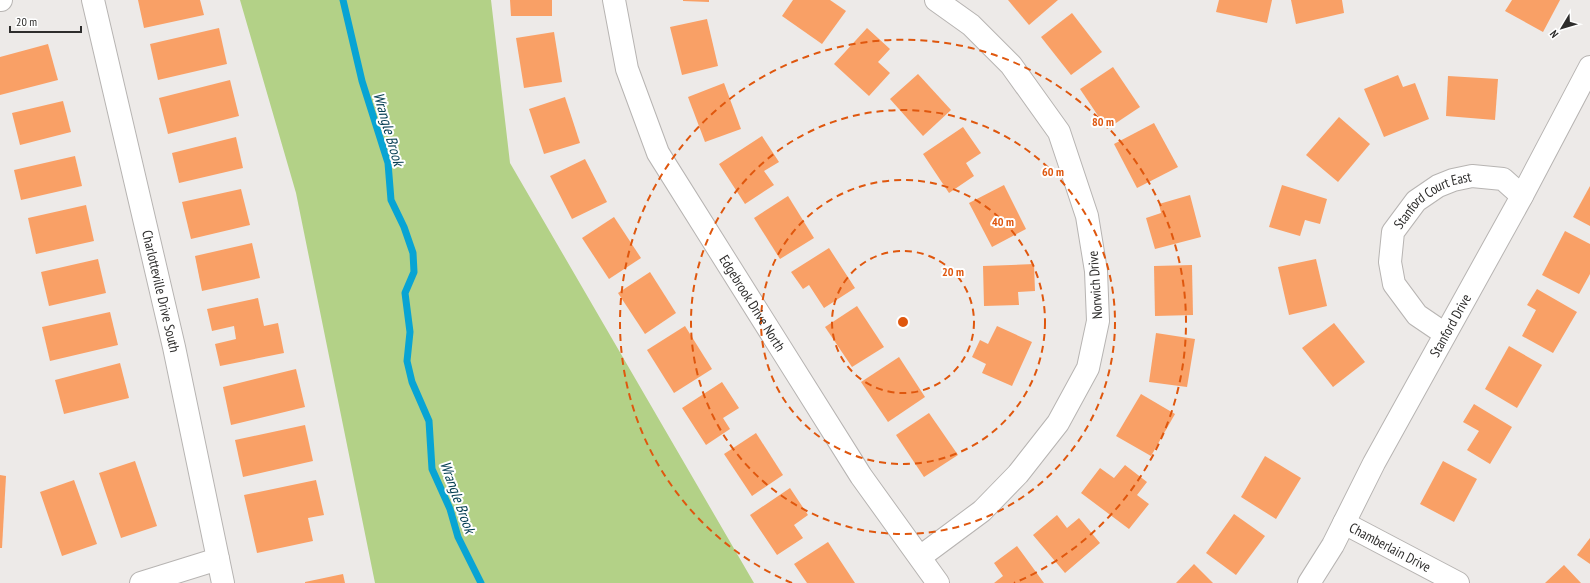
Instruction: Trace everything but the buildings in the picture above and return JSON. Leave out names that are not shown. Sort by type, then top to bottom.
[{"type":"street","name":"Charlotteville Drive South","points":[[93,0],[172,339],[223,583]]},
{"type":"street","name":"Edgebrook Drive North","points":[[614,0],[627,69],[658,153],[861,476],[938,583]]},
{"type":"street","name":"Norwich Drive","points":[[920,557],[982,511],[1018,474],[1058,423],[1088,368],[1098,321],[1096,271],[1088,216],[1058,132],[1011,65],[970,25],[936,0]]},
{"type":"street","name":"Stanford Drive","points":[[1309,583],[1333,545],[1374,463],[1522,196],[1590,67]]},
{"type":"street","name":"Stanford Court East","points":[[1445,334],[1417,315],[1394,284],[1390,262],[1393,232],[1416,201],[1438,186],[1453,180],[1472,176],[1503,178],[1522,196]]},
{"type":"street","name":"Chamberlain Drive","points":[[1344,522],[1458,583]]},
{"type":"street","points":[[141,583],[218,559]]},
{"type":"green space","points":[[240,0],[491,0],[510,163],[754,583],[375,583],[296,193]]},
{"type":"waterway","name":"Wrangle Brook","points":[[343,0],[362,81],[388,163],[391,200],[404,227],[413,253],[414,272],[405,293],[410,332],[407,361],[412,382],[429,421],[432,469],[450,509],[458,537],[481,583]]}]
